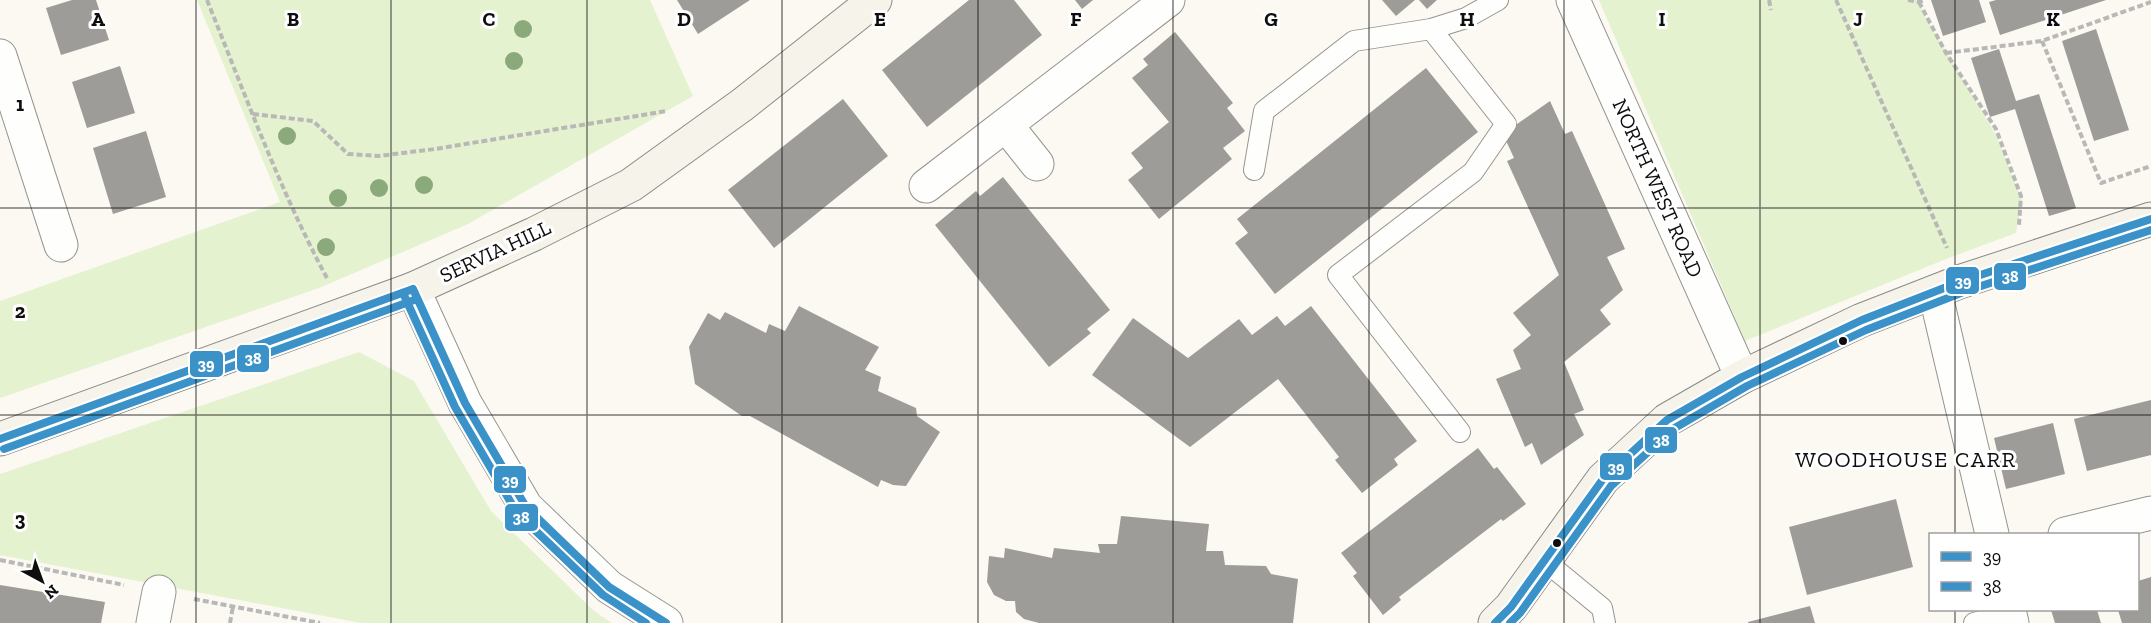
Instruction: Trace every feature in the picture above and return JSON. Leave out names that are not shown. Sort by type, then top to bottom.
[{"type":"street","name":"SERVIA HILL","points":[[0,439],[412,289],[534,234],[631,185],[742,105],[875,0]]},
{"type":"street","points":[[926,186],[1168,0]]},
{"type":"street","name":"NORTH WEST ROAD","points":[[1574,0],[1742,377]]},
{"type":"street","points":[[0,56],[61,245]]},
{"type":"street","points":[[1006,125],[1037,164]]},
{"type":"street","points":[[1495,623],[1511,607],[1603,479],[1667,420],[1742,377],[1862,320],[1949,287],[2151,219]]},
{"type":"street","points":[[1949,287],[1992,533]]},
{"type":"street","points":[[412,289],[465,403],[526,507],[609,587],[666,623]]},
{"type":"street","points":[[2069,533],[2151,513]]},
{"type":"lane","points":[[1254,170],[1264,111],[1354,41],[1431,29],[1466,18],[1498,0]]},
{"type":"lane","points":[[1431,29],[1506,124],[1473,172],[1338,275],[1460,432]]},
{"type":"lane","points":[[1545,561],[1602,609],[1605,623]]},
{"type":"lane","points":[[1974,623],[2010,615]]},
{"type":"path","points":[[207,0],[253,114],[314,254]]},
{"type":"path","points":[[1769,0],[1771,10]]},
{"type":"path","points":[[1836,0],[1949,287]]},
{"type":"path","points":[[1908,0],[1919,2],[1925,0]]},
{"type":"path","points":[[1919,2],[1946,52],[1996,129],[2021,196],[2018,263]]},
{"type":"path","points":[[1946,52],[2042,41],[2151,2]]},
{"type":"path","points":[[2042,41],[2101,183],[2151,166]]},
{"type":"path","points":[[253,114],[313,121],[348,154],[379,156],[677,110]]},
{"type":"path","points":[[230,623],[233,606]]},
{"type":"green space","points":[[197,0],[650,0],[693,96],[468,224],[319,288],[0,398],[0,301],[280,202]]},
{"type":"green space","points":[[1599,0],[1920,0],[1923,13],[1996,135],[2022,200],[2016,233],[1745,341]]},
{"type":"green space","points":[[359,352],[414,381],[491,511],[594,611],[612,623],[361,623],[0,555],[0,474]]},
{"type":"building","points":[[72,0],[96,0],[109,40],[61,55],[46,8]]},
{"type":"building","points":[[677,0],[750,0],[698,34]]},
{"type":"building","points":[[969,0],[1014,0],[1042,35],[927,127],[882,70]]},
{"type":"building","points":[[1075,0],[1093,0],[1082,9]]},
{"type":"building","points":[[1382,0],[1415,0],[1396,16]]},
{"type":"building","points":[[1419,0],[1437,0],[1427,9]]},
{"type":"building","points":[[1931,0],[1979,0],[1986,22],[1943,36]]},
{"type":"building","points":[[1996,0],[2106,0],[2000,35],[1989,2]]},
{"type":"building","points":[[2096,29],[2129,130],[2094,141],[2062,41]]},
{"type":"building","points":[[1175,32],[1233,103],[1227,108],[1245,131],[1223,148],[1232,159],[1159,219],[1128,180],[1143,168],[1131,153],[1169,122],[1132,78],[1148,65],[1143,59]]},
{"type":"building","points":[[1999,49],[2016,101],[2039,94],[2076,208],[2049,216],[2015,109],[1990,117],[1971,58]]},
{"type":"building","points":[[120,66],[135,113],[87,128],[72,82]]},
{"type":"building","points":[[1426,68],[1478,132],[1275,294],[1235,243],[1248,233],[1237,219]]},
{"type":"building","points":[[843,99],[888,156],[774,248],[728,190]]},
{"type":"building","points":[[1550,101],[1565,134],[1572,131],[1625,249],[1607,257],[1623,290],[1600,310],[1611,324],[1564,362],[1584,410],[1574,414],[1584,435],[1541,465],[1532,443],[1525,447],[1496,379],[1521,369],[1513,350],[1531,335],[1513,313],[1559,275],[1507,161],[1514,158],[1503,134]]},
{"type":"building","points":[[146,131],[166,197],[113,214],[93,148]]},
{"type":"building","points":[[1003,177],[1110,310],[1087,329],[1091,333],[1049,367],[935,225],[976,191],[980,196]]},
{"type":"building","points":[[799,306],[879,347],[865,370],[881,377],[878,391],[916,408],[917,416],[940,432],[906,486],[893,485],[881,480],[878,487],[750,416],[742,416],[695,384],[689,347],[708,313],[720,320],[725,312],[766,333],[769,324],[785,331]]},
{"type":"building","points":[[1311,306],[1417,441],[1394,459],[1398,465],[1362,493],[1335,460],[1339,457],[1278,379],[1190,447],[1092,375],[1133,318],[1188,358],[1239,319],[1252,335],[1277,316],[1285,326]]},
{"type":"building","points":[[2151,400],[2151,455],[2087,471],[2074,419]]},
{"type":"building","points":[[2053,423],[2065,474],[2006,489],[1994,438]]},
{"type":"building","points":[[1478,448],[1494,469],[1497,467],[1526,504],[1503,521],[1501,519],[1399,597],[1401,600],[1383,615],[1353,576],[1357,573],[1341,553]]},
{"type":"building","points":[[1896,499],[1913,567],[1807,595],[1789,527]]},
{"type":"building","points":[[1121,516],[1209,524],[1206,551],[1223,551],[1225,565],[1266,566],[1271,574],[1298,579],[1293,623],[1039,623],[1024,619],[1016,612],[1015,601],[1006,601],[994,595],[987,582],[989,556],[1004,558],[1005,548],[1052,558],[1054,548],[1100,553],[1098,544],[1117,544]]},
{"type":"building","points":[[2151,577],[2151,623],[2122,623],[2118,611],[2139,611],[2139,581]]},
{"type":"building","points":[[0,585],[105,602],[101,623],[0,623]]},
{"type":"building","points":[[1810,606],[1815,623],[1748,623],[1748,622]]},
{"type":"building","points":[[2051,611],[2097,611],[2101,623],[2055,623]]},
{"type":"transit line","name":"39","points":[[1495,623],[1511,607],[1603,479],[1667,420],[1742,377],[1862,320],[1962,281],[2151,219]]},
{"type":"transit line","name":"38","points":[[1510,623],[1520,613],[1611,486],[1673,429],[1747,386],[1866,330],[1966,291],[2151,230]]},
{"type":"transit line","name":"39","points":[[413,289],[465,403],[526,507],[609,587],[666,623]]},
{"type":"transit line","name":"39","points":[[0,439],[413,289]]},
{"type":"transit line","name":"38","points":[[403,293],[455,407],[517,513],[603,595],[646,623]]},
{"type":"transit line","name":"38","points":[[4,449],[417,299]]},
{"type":"district","name":"WOODHOUSE CARR","points":[[1906,459]]}]
